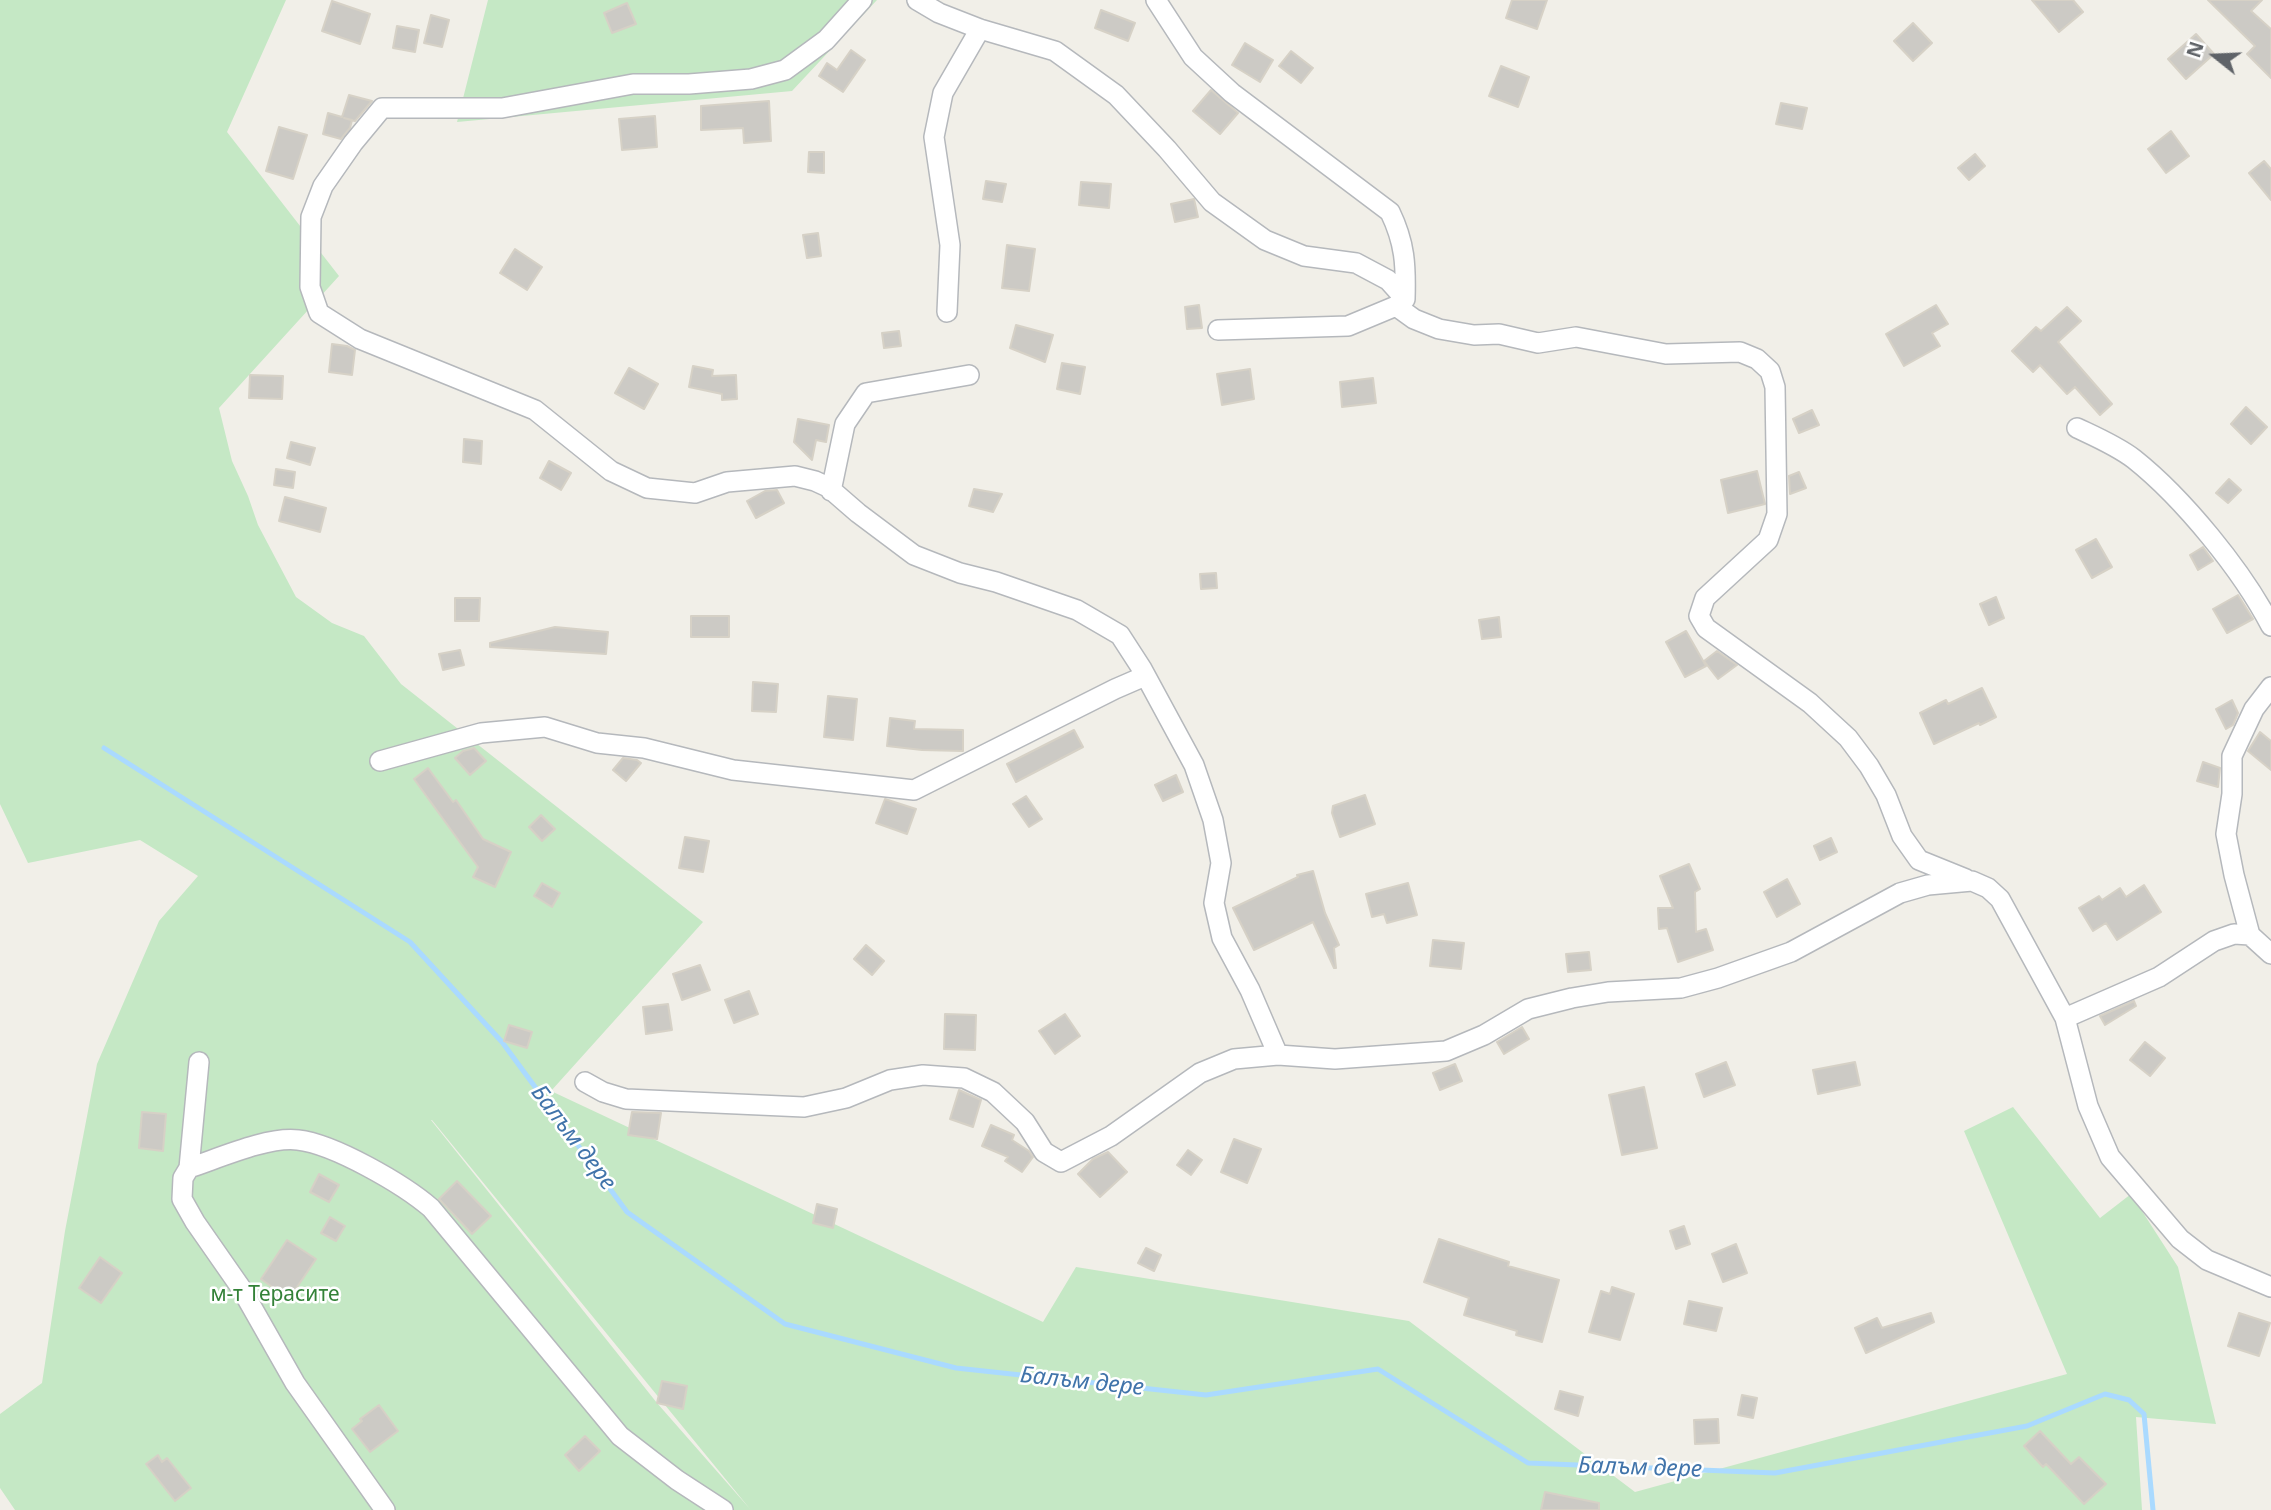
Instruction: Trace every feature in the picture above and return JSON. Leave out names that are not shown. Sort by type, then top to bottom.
[{"type":"street","points":[[862,0],[826,40],[785,70],[751,79],[689,84],[633,84],[502,108],[382,108],[323,186],[311,217],[310,287],[319,313],[360,340],[535,410],[611,471],[647,488],[695,493],[727,482],[795,476],[816,481],[828,487],[914,555],[960,573],[996,582],[1077,610],[1120,635],[1194,765],[1213,820],[1222,863],[1214,903],[1222,938],[1250,990],[1278,1055]]},
{"type":"street","points":[[917,0],[939,13],[980,29],[1055,51],[1116,95],[1212,202],[1265,240],[1304,256],[1356,263],[1388,280],[1414,319],[1439,329],[1474,335],[1499,334],[1538,343],[1576,337],[1666,355],[1740,352],[1757,359],[1770,371],[1775,387],[1777,514],[1768,540],[1705,598],[1699,616],[1706,628],[1810,703],[1848,738],[1869,766],[1886,796],[1902,836],[1919,860],[1988,888],[2000,899],[2065,1018],[2088,1105],[2110,1157],[2180,1239],[2207,1260],[2271,1287]]},
{"type":"street","points":[[1156,0],[1193,57],[1232,93],[1390,212],[1401,235],[1406,266],[1401,302]]},
{"type":"street","points":[[947,312],[950,245],[934,137],[943,93],[980,29]]},
{"type":"street","points":[[1218,330],[1348,326],[1401,302]]},
{"type":"street","points":[[831,491],[845,424],[866,393],[969,375]]},
{"type":"street","points":[[2077,428],[2133,458],[2171,492],[2222,551],[2260,604],[2271,626]]},
{"type":"street","points":[[380,761],[481,733],[545,727],[597,743],[644,748],[733,770],[914,790],[1115,688],[1145,676]]},
{"type":"street","points":[[2271,687],[2254,709],[2232,756],[2232,794],[2225,834],[2250,935],[2271,954]]},
{"type":"street","points":[[2254,709],[2271,720]]},
{"type":"street","points":[[585,1082],[603,1092],[626,1099],[804,1107],[846,1098],[890,1080],[923,1075],[964,1078],[993,1092],[1025,1122],[1044,1152],[1061,1162],[1111,1136],[1200,1073],[1234,1059],[1278,1055],[1335,1059],[1446,1051],[1483,1035],[1528,1009],[1608,992],[1681,988],[1718,978],[1791,952],[1900,893],[1928,884],[1972,881]]},
{"type":"street","points":[[2065,1018],[2159,977],[2214,941],[2234,934],[2250,935]]},
{"type":"street","points":[[199,1062],[188,1168],[183,1178],[182,1199],[195,1223],[241,1288],[295,1383],[386,1510]]},
{"type":"street","points":[[188,1168],[258,1145],[296,1139],[333,1149],[417,1196],[431,1208],[620,1436],[677,1480],[723,1510]]},
{"type":"green space","name":"м-т Терасите","points":[[0,0],[286,0],[227,132],[339,276],[219,408],[232,461],[258,525],[296,597],[332,623],[364,636],[401,684],[703,922],[551,1091],[1043,1322],[1076,1267],[1409,1321],[1635,1492],[2067,1374],[1964,1131],[2013,1107],[2100,1218],[2131,1194],[2178,1267],[2216,1424],[2136,1417],[2142,1510],[15,1510],[0,1488],[0,1414],[42,1383],[65,1231],[97,1064],[159,921],[198,876],[140,840],[28,863],[0,804]],"holes":[[[432,1120],[750,1509],[657,1403]]]},
{"type":"green space","points":[[488,0],[877,0],[792,91],[457,122]]},
{"type":"building","points":[[1512,0],[1547,0],[1537,29],[1506,18]]},
{"type":"building","points":[[2032,0],[2073,0],[2083,12],[2059,32]]},
{"type":"building","points":[[2208,0],[2262,0],[2251,11],[2271,29],[2271,78],[2247,54],[2255,46]]},
{"type":"building","points":[[332,1],[370,14],[360,44],[322,31]]},
{"type":"building","points":[[627,3],[636,24],[612,33],[604,13]]},
{"type":"building","points":[[1101,10],[1135,23],[1128,41],[1095,28]]},
{"type":"building","points":[[431,15],[449,20],[442,47],[424,43]]},
{"type":"building","points":[[1913,23],[1932,43],[1913,61],[1894,41]]},
{"type":"building","points":[[397,26],[419,30],[415,52],[393,48]]},
{"type":"building","points":[[2196,34],[2214,54],[2186,79],[2168,59]]},
{"type":"building","points":[[1245,43],[1273,60],[1260,82],[1232,65]]},
{"type":"building","points":[[851,50],[865,60],[843,92],[819,76],[827,63],[837,70]]},
{"type":"building","points":[[1291,51],[1313,68],[1301,83],[1279,66]]},
{"type":"building","points":[[1501,66],[1529,77],[1518,107],[1489,96]]},
{"type":"building","points":[[1211,90],[1238,113],[1220,134],[1193,111]]},
{"type":"building","points":[[349,95],[372,101],[355,121],[352,120],[350,128],[341,139],[323,134],[328,113],[342,117]]},
{"type":"building","points":[[769,101],[771,141],[744,143],[743,128],[701,130],[701,106]]},
{"type":"building","points":[[1781,103],[1807,108],[1802,129],[1776,124]]},
{"type":"building","points":[[655,116],[657,147],[622,150],[619,119]]},
{"type":"building","points":[[279,127],[307,135],[293,179],[266,171]]},
{"type":"building","points":[[2171,131],[2189,156],[2166,173],[2148,149]]},
{"type":"building","points":[[809,152],[824,152],[824,173],[808,172]]},
{"type":"building","points":[[1975,154],[1985,166],[1969,180],[1958,168]]},
{"type":"building","points":[[2264,161],[2271,169],[2271,200],[2249,173]]},
{"type":"building","points":[[986,181],[1006,184],[1002,202],[983,199]]},
{"type":"building","points":[[1081,182],[1111,184],[1109,208],[1079,205]]},
{"type":"building","points":[[1194,199],[1198,217],[1175,222],[1171,204]]},
{"type":"building","points":[[818,233],[821,256],[807,258],[803,235]]},
{"type":"building","points":[[1007,245],[1035,249],[1029,291],[1002,288]]},
{"type":"building","points":[[515,249],[542,267],[527,290],[500,273]]},
{"type":"building","points":[[1199,305],[1202,328],[1187,329],[1185,307]]},
{"type":"building","points":[[1936,305],[1948,324],[1932,333],[1940,346],[1904,366],[1886,334]]},
{"type":"building","points":[[2067,307],[2081,321],[2058,342],[2112,404],[2100,415],[2075,387],[2067,394],[2040,365],[2033,372],[2012,351],[2036,327],[2041,331]]},
{"type":"building","points":[[1016,325],[1053,335],[1045,362],[1010,348]]},
{"type":"building","points":[[899,331],[901,346],[884,348],[882,333]]},
{"type":"building","points":[[332,344],[355,350],[352,375],[329,372]]},
{"type":"building","points":[[1062,363],[1085,367],[1080,394],[1057,389]]},
{"type":"building","points":[[693,366],[713,370],[712,376],[736,375],[737,399],[722,400],[722,394],[689,387]]},
{"type":"building","points":[[629,368],[658,384],[644,409],[615,393]]},
{"type":"building","points":[[1250,369],[1254,399],[1222,405],[1217,374]]},
{"type":"building","points":[[250,375],[283,376],[282,399],[249,398]]},
{"type":"building","points":[[1373,378],[1376,403],[1342,407],[1340,382]]},
{"type":"building","points":[[2246,407],[2267,427],[2251,444],[2231,424]]},
{"type":"building","points":[[1812,410],[1819,425],[1799,433],[1793,419]]},
{"type":"building","points":[[798,419],[829,425],[826,442],[816,440],[812,460],[794,442]]},
{"type":"building","points":[[464,439],[482,441],[481,464],[463,462]]},
{"type":"building","points":[[291,442],[315,448],[310,465],[287,458]]},
{"type":"building","points":[[549,461],[571,473],[561,490],[540,478]]},
{"type":"building","points":[[276,469],[295,472],[293,488],[274,485]]},
{"type":"building","points":[[1757,471],[1765,504],[1728,513],[1721,480]]},
{"type":"building","points":[[1799,472],[1806,488],[1790,494],[1789,476]]},
{"type":"building","points":[[2229,479],[2241,490],[2228,503],[2216,493]]},
{"type":"building","points":[[974,489],[1002,494],[993,512],[969,506]]},
{"type":"building","points":[[777,490],[784,503],[756,518],[747,501],[765,491]]},
{"type":"building","points":[[285,497],[326,508],[320,532],[279,521]]},
{"type":"building","points":[[2096,539],[2112,567],[2092,578],[2076,550]]},
{"type":"building","points":[[2203,547],[2213,561],[2198,570],[2190,555]]},
{"type":"building","points":[[1216,573],[1217,588],[1201,589],[1200,574]]},
{"type":"building","points":[[2238,595],[2253,619],[2227,633],[2213,609]]},
{"type":"building","points":[[1996,597],[2004,618],[1989,625],[1980,604]]},
{"type":"building","points":[[455,598],[480,598],[479,621],[455,621]]},
{"type":"building","points":[[691,616],[729,616],[729,637],[691,637]]},
{"type":"building","points":[[1499,617],[1501,637],[1482,639],[1479,620]]},
{"type":"building","points":[[555,627],[608,632],[606,654],[490,647],[490,643]]},
{"type":"building","points":[[1686,631],[1706,666],[1685,677],[1666,642]]},
{"type":"building","points":[[460,650],[464,665],[443,670],[439,654]]},
{"type":"building","points":[[1717,651],[1737,665],[1718,679],[1704,661]]},
{"type":"building","points":[[753,682],[778,684],[776,712],[752,711]]},
{"type":"building","points":[[1982,688],[1996,717],[1934,744],[1920,713],[1946,700],[1948,704]]},
{"type":"building","points":[[828,696],[857,699],[853,740],[824,737]]},
{"type":"building","points":[[2232,700],[2238,713],[2233,725],[2226,729],[2216,709]]},
{"type":"building","points":[[890,718],[915,721],[914,729],[963,730],[963,751],[887,746]]},
{"type":"building","points":[[1074,730],[1083,747],[1016,782],[1007,764]]},
{"type":"building","points":[[2260,732],[2271,741],[2271,770],[2248,751]]},
{"type":"building","points":[[474,748],[486,761],[470,775],[455,758],[463,751]]},
{"type":"building","points":[[623,758],[641,763],[626,781],[613,770]]},
{"type":"building","points":[[2203,762],[2220,768],[2218,787],[2197,781]]},
{"type":"building","points":[[428,768],[453,802],[456,800],[483,839],[511,852],[495,887],[473,877],[478,867],[414,779]]},
{"type":"building","points":[[1176,775],[1183,792],[1163,801],[1155,785]]},
{"type":"building","points":[[1365,795],[1375,824],[1340,837],[1332,813],[1333,806]]},
{"type":"building","points":[[1026,796],[1042,819],[1029,827],[1013,804]]},
{"type":"building","points":[[885,799],[916,809],[907,834],[876,823]]},
{"type":"building","points":[[541,815],[555,829],[542,841],[529,827]]},
{"type":"building","points":[[685,837],[709,841],[703,872],[679,868]]},
{"type":"building","points":[[1831,838],[1837,852],[1820,860],[1814,846]]},
{"type":"building","points":[[1689,864],[1700,889],[1695,892],[1696,932],[1706,929],[1713,950],[1678,962],[1667,928],[1659,929],[1658,908],[1673,908],[1660,876]]},
{"type":"building","points":[[1313,871],[1325,913],[1339,945],[1334,948],[1336,968],[1313,922],[1254,950],[1233,908],[1298,877],[1297,875]]},
{"type":"building","points":[[1787,879],[1800,904],[1777,917],[1764,892]]},
{"type":"building","points":[[542,883],[560,893],[552,907],[534,896]]},
{"type":"building","points":[[1408,883],[1417,915],[1387,923],[1384,914],[1372,917],[1366,894]]},
{"type":"building","points":[[2144,885],[2161,912],[2117,940],[2106,923],[2093,931],[2079,908],[2099,896],[2102,900],[2120,888],[2126,897]]},
{"type":"building","points":[[1433,940],[1464,943],[1461,969],[1430,966]]},
{"type":"building","points":[[866,945],[884,961],[872,975],[854,959]]},
{"type":"building","points":[[1589,952],[1591,970],[1568,972],[1566,954]]},
{"type":"building","points":[[700,965],[710,990],[682,1000],[673,974]]},
{"type":"building","points":[[749,991],[758,1014],[734,1023],[725,1000]]},
{"type":"building","points":[[2134,1001],[2136,1006],[2105,1025],[2100,1016]]},
{"type":"building","points":[[668,1004],[672,1030],[646,1034],[643,1007]]},
{"type":"building","points":[[945,1014],[976,1015],[975,1050],[944,1049]]},
{"type":"building","points":[[1065,1014],[1080,1036],[1055,1054],[1039,1031]]},
{"type":"building","points":[[509,1025],[532,1032],[527,1048],[504,1041]]},
{"type":"building","points":[[1522,1027],[1529,1039],[1504,1054],[1497,1042]]},
{"type":"building","points":[[2145,1042],[2165,1058],[2150,1076],[2130,1060]]},
{"type":"building","points":[[1726,1062],[1735,1085],[1704,1097],[1696,1074]]},
{"type":"building","points":[[1855,1062],[1860,1085],[1818,1094],[1813,1070]]},
{"type":"building","points":[[1455,1064],[1462,1081],[1440,1090],[1433,1073]]},
{"type":"building","points":[[1644,1087],[1657,1148],[1622,1155],[1609,1095]]},
{"type":"building","points":[[959,1090],[981,1100],[973,1127],[950,1119]]},
{"type":"building","points":[[142,1112],[166,1114],[163,1151],[139,1148]]},
{"type":"building","points":[[632,1112],[661,1113],[657,1139],[628,1135]]},
{"type":"building","points":[[991,1125],[1014,1135],[1012,1140],[1029,1151],[1033,1157],[1022,1172],[1005,1161],[1008,1157],[982,1146]]},
{"type":"building","points":[[1234,1139],[1261,1149],[1247,1183],[1221,1172]]},
{"type":"building","points":[[1188,1150],[1202,1160],[1191,1175],[1177,1165]]},
{"type":"building","points":[[1108,1152],[1127,1172],[1100,1197],[1078,1174],[1093,1159]]},
{"type":"building","points":[[319,1174],[339,1185],[329,1202],[310,1192]]},
{"type":"building","points":[[457,1181],[491,1216],[472,1234],[439,1199]]},
{"type":"building","points":[[817,1204],[837,1209],[833,1228],[813,1223]]},
{"type":"building","points":[[330,1217],[345,1226],[336,1241],[321,1233]]},
{"type":"building","points":[[1684,1226],[1690,1244],[1676,1249],[1670,1231]]},
{"type":"building","points":[[1439,1239],[1509,1262],[1508,1266],[1559,1280],[1542,1342],[1516,1335],[1517,1331],[1464,1315],[1469,1298],[1424,1282]]},
{"type":"building","points":[[287,1240],[316,1259],[289,1299],[261,1279]]},
{"type":"building","points":[[1736,1244],[1747,1273],[1723,1282],[1712,1254]]},
{"type":"building","points":[[1146,1248],[1161,1255],[1154,1271],[1138,1263]]},
{"type":"building","points":[[100,1257],[122,1273],[101,1303],[79,1288]]},
{"type":"building","points":[[1612,1287],[1634,1294],[1620,1340],[1589,1332],[1601,1291],[1610,1294]]},
{"type":"building","points":[[1689,1301],[1722,1308],[1716,1331],[1684,1324]]},
{"type":"building","points":[[1931,1313],[1934,1322],[1866,1353],[1855,1328],[1877,1318],[1882,1328]]},
{"type":"building","points":[[2239,1313],[2270,1323],[2259,1356],[2228,1346]]},
{"type":"building","points":[[662,1381],[687,1386],[683,1409],[657,1403]]},
{"type":"building","points":[[1560,1391],[1583,1397],[1578,1416],[1555,1409]]},
{"type":"building","points":[[1742,1395],[1757,1398],[1753,1418],[1738,1415]]},
{"type":"building","points":[[379,1405],[398,1431],[370,1452],[352,1429],[362,1421],[360,1419]]},
{"type":"building","points":[[1718,1419],[1719,1443],[1695,1444],[1694,1420]]},
{"type":"building","points":[[2040,1431],[2071,1464],[2079,1457],[2106,1484],[2084,1504],[2046,1464],[2043,1467],[2024,1446]]},
{"type":"building","points":[[585,1436],[600,1451],[579,1471],[565,1455]]},
{"type":"building","points":[[158,1455],[162,1462],[167,1458],[191,1488],[175,1501],[146,1464]]},
{"type":"building","points":[[1545,1492],[1599,1503],[1599,1510],[1541,1510]]},
{"type":"waterway","name":"Балъм дере","points":[[104,748],[410,942],[502,1042],[627,1212],[785,1324],[956,1368],[1206,1395],[1378,1369],[1528,1463],[1775,1473],[2027,1426],[2105,1394],[2129,1400],[2144,1414],[2153,1510]]}]
